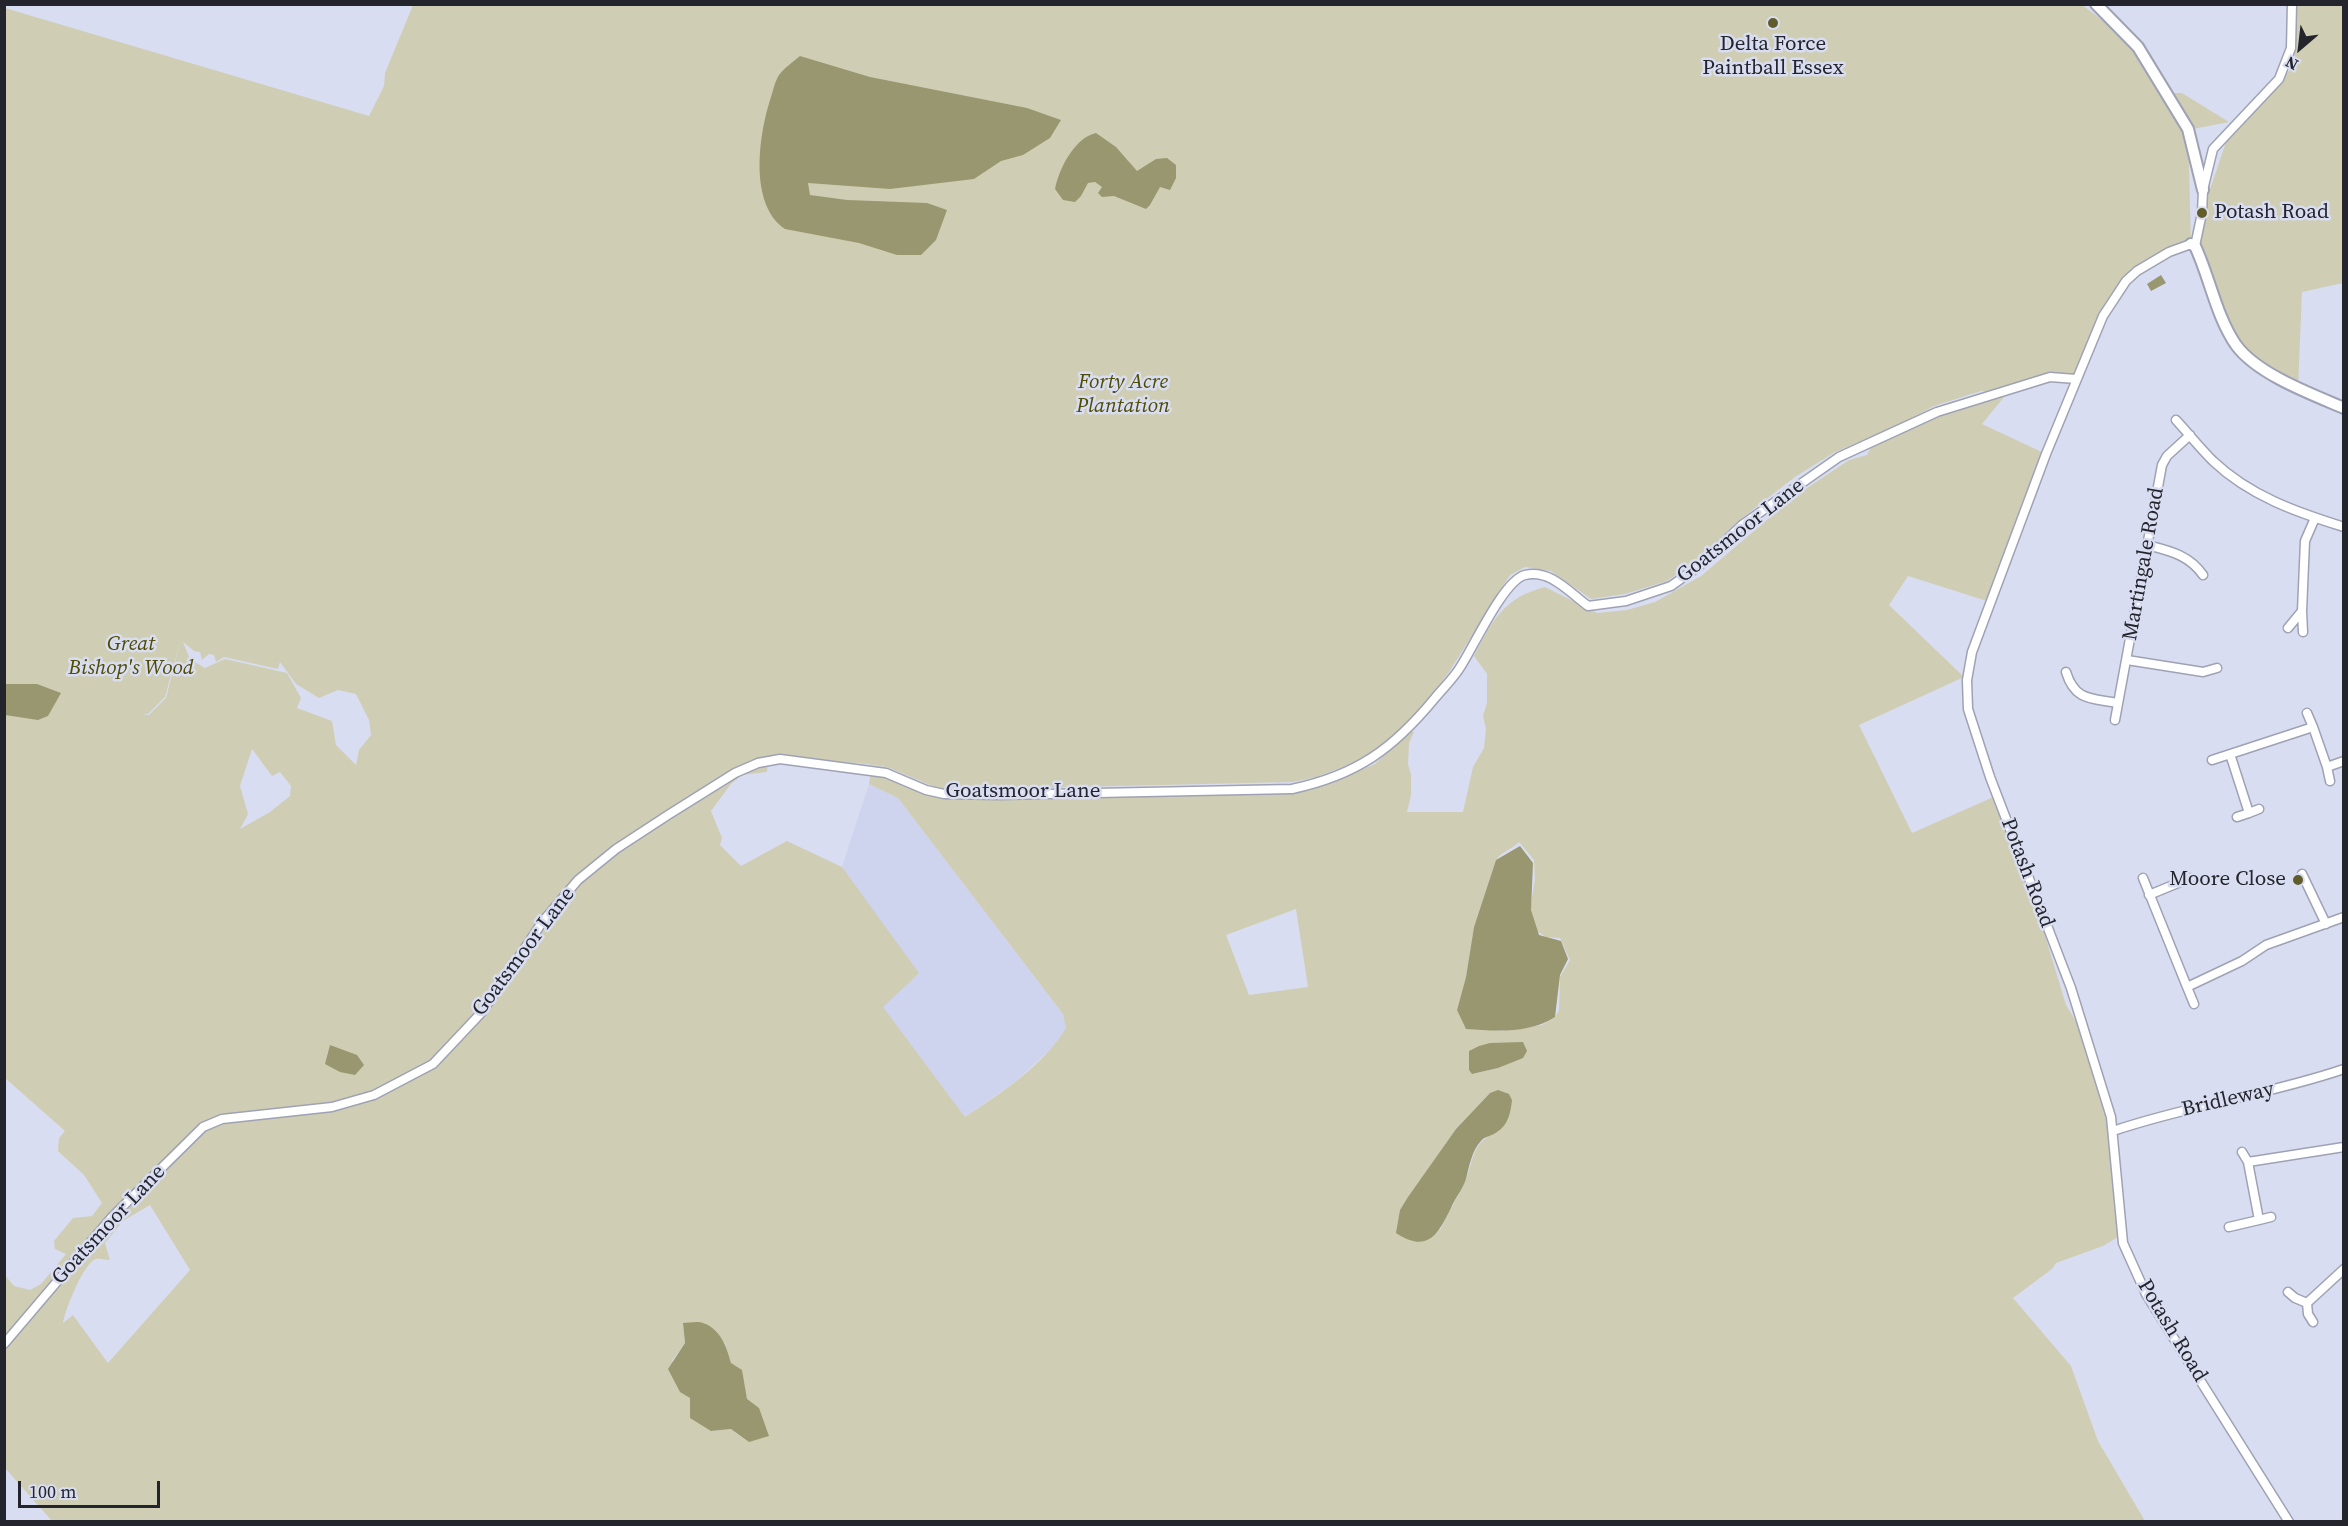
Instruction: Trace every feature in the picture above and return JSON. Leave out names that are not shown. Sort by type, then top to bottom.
[{"type":"street","points":[[2096,4],[2138,46],[2188,129],[2204,190]]},
{"type":"street","points":[[2292,4],[2291,48],[2279,79],[2213,149],[2204,190],[2202,213],[2193,245],[2220,313],[2235,343],[2246,357],[2298,389],[2343,408]]},
{"type":"street","name":"Potash Road","points":[[2193,245],[2152,261],[2127,281],[2103,316],[2076,379],[1972,652],[1967,680],[1968,709],[1990,779],[2071,988],[2113,1131],[2123,1243],[2146,1294],[2289,1521]]},
{"type":"street","name":"Goatsmoor Lane","points":[[4,1344],[112,1217],[203,1127],[222,1119],[342,1105],[374,1095],[433,1064],[482,1012],[543,921],[578,880],[616,849],[735,773],[758,763],[780,759],[886,773],[926,790],[944,794],[977,795],[1292,789],[1316,784],[1374,758],[1420,717],[1460,668],[1483,627],[1515,579],[1527,574],[1552,577],[1588,606],[1626,601],[1671,586],[1699,566],[1742,525],[1839,457],[1936,412],[2050,377],[2076,379]]},
{"type":"street","points":[[2176,420],[2212,460],[2253,491],[2315,518],[2343,527]]},
{"type":"street","name":"Martingale Road","points":[[2115,720],[2162,465],[2167,456],[2190,435]]},
{"type":"street","points":[[2303,632],[2305,541],[2315,518]]},
{"type":"street","points":[[2147,545],[2176,552],[2198,566],[2204,575]]},
{"type":"street","points":[[2288,628],[2302,611]]},
{"type":"street","points":[[2127,660],[2203,672],[2217,668]]},
{"type":"street","points":[[2066,672],[2073,689],[2080,696],[2117,703]]},
{"type":"street","points":[[2307,713],[2330,781]]},
{"type":"street","points":[[2212,760],[2313,727]]},
{"type":"street","points":[[2230,754],[2248,813]]},
{"type":"street","points":[[2327,767],[2343,762]]},
{"type":"street","points":[[2237,817],[2259,809]]},
{"type":"street","points":[[2302,874],[2326,924]]},
{"type":"street","points":[[2143,878],[2194,1004]]},
{"type":"street","points":[[2149,895],[2190,878]]},
{"type":"street","points":[[2187,987],[2242,961],[2266,945],[2343,918]]},
{"type":"street","name":"Bridleway","points":[[2113,1131],[2155,1116],[2287,1087],[2343,1069]]},
{"type":"street","points":[[2248,1162],[2343,1147]]},
{"type":"street","points":[[2242,1152],[2248,1162],[2259,1220]]},
{"type":"street","points":[[2229,1227],[2271,1217]]},
{"type":"street","points":[[2313,1322],[2307,1314],[2307,1303],[2343,1269]]},
{"type":"street","points":[[2288,1292],[2307,1303]]},
{"type":"shaded area","points":[[800,56],[870,77],[1027,108],[1061,120],[1050,138],[1023,155],[1001,161],[974,179],[890,189],[808,183],[810,195],[847,200],[927,203],[947,210],[936,240],[921,255],[897,255],[859,243],[785,229],[773,218],[766,203],[761,186],[760,148],[776,80],[783,70]]},
{"type":"shaded area","points":[[1096,133],[1116,147],[1137,171],[1156,159],[1167,158],[1176,165],[1176,178],[1170,190],[1160,187],[1146,209],[1114,196],[1102,197],[1098,193],[1102,187],[1095,182],[1088,183],[1075,202],[1063,200],[1055,189],[1064,164],[1081,141]]},
{"type":"shaded area","points":[[2161,275],[2166,283],[2151,291],[2147,284]]},
{"type":"shaded area","points":[[5,684],[37,684],[61,693],[48,716],[38,720],[5,715]]},
{"type":"shaded area","points":[[869,784],[898,798],[1063,1014],[1066,1028],[1059,1041],[1016,1081],[965,1117],[882,1007],[842,867]]},
{"type":"shaded area","points":[[1520,846],[1533,863],[1531,910],[1539,935],[1561,941],[1568,959],[1560,975],[1555,1017],[1523,1029],[1500,1031],[1466,1029],[1457,1010],[1466,977],[1474,927],[1496,860]]},
{"type":"shaded area","points":[[1523,1042],[1527,1051],[1523,1058],[1498,1068],[1472,1074],[1469,1070],[1469,1051],[1490,1043]]},
{"type":"shaded area","points":[[330,1045],[357,1055],[364,1065],[355,1075],[340,1072],[325,1064]]},
{"type":"shaded area","points":[[1498,1090],[1509,1094],[1512,1100],[1508,1118],[1501,1129],[1484,1138],[1475,1149],[1465,1183],[1441,1226],[1431,1238],[1424,1241],[1416,1242],[1396,1233],[1400,1210],[1456,1129],[1490,1093]]},
{"type":"shaded area","points":[[683,1323],[703,1323],[719,1334],[731,1363],[742,1370],[747,1399],[759,1408],[769,1436],[749,1442],[731,1429],[711,1431],[690,1418],[690,1398],[680,1392],[668,1369],[685,1343]]},
{"type":"green space","points":[[2081,4],[2138,47],[2166,93],[2182,93],[2229,122],[2188,130],[2191,244],[2137,271],[2103,316],[2076,379],[2050,377],[2008,392],[1982,424],[2046,454],[1990,602],[1908,576],[1889,605],[1964,677],[1859,725],[1912,833],[1998,795],[2001,819],[2037,909],[2066,1005],[2085,1036],[2105,1102],[2123,1234],[2103,1246],[2056,1263],[2052,1269],[2013,1298],[2071,1366],[2098,1441],[2145,1521],[52,1521],[5,1468],[4,1274],[14,1286],[30,1290],[41,1284],[66,1254],[55,1249],[54,1241],[73,1218],[92,1216],[102,1203],[84,1175],[58,1151],[59,1138],[65,1131],[5,1078],[5,8],[369,116],[384,86],[385,73],[413,5]],"holes":[[[1981,391],[2006,392],[1937,412],[1874,441],[1867,455],[1849,460],[1795,496],[1701,576],[1655,602],[1627,610],[1597,613],[1545,587],[1519,597],[1509,604],[1494,621],[1474,656],[1487,674],[1487,703],[1483,716],[1486,729],[1484,748],[1473,767],[1463,812],[1407,812],[1411,795],[1411,775],[1408,764],[1409,743],[1414,732],[1409,731],[1375,764],[1331,783],[1329,779],[1292,789],[944,794],[871,771],[869,784],[898,798],[1063,1014],[1066,1028],[1046,1054],[1007,1088],[965,1117],[883,1007],[919,973],[842,867],[787,841],[741,866],[720,845],[722,838],[711,811],[731,784],[742,775],[767,772],[768,761],[756,758],[859,763],[887,767],[942,790],[1293,782],[1316,777],[1372,756],[1417,714],[1449,672],[1510,575],[1525,567],[1551,571],[1591,599],[1625,594],[1667,581],[1695,562],[1737,522],[1795,477],[1835,452],[1901,424],[1934,406]],[[181,639],[166,698],[149,715],[142,715],[148,714],[165,697]],[[183,642],[194,651],[200,652],[202,660],[209,654],[214,655],[216,662],[224,657],[278,669],[280,662],[296,684],[319,698],[338,690],[356,694],[369,720],[371,735],[359,750],[356,765],[336,745],[332,721],[297,708],[301,698],[287,673],[225,659],[205,668],[190,659]],[[252,749],[272,776],[280,772],[291,786],[290,796],[270,812],[240,829],[248,814],[240,786]],[[1519,842],[1534,860],[1535,879],[1530,910],[1537,931],[1546,937],[1560,938],[1570,960],[1560,977],[1559,1010],[1555,1017],[1542,1025],[1500,1031],[1457,1010],[1466,977],[1474,927],[1496,860]],[[1296,909],[1308,987],[1249,995],[1226,935]],[[1523,1042],[1498,1068],[1473,1074],[1479,1046]],[[1490,1093],[1489,1136],[1475,1151],[1464,1184],[1440,1230],[1400,1210],[1456,1129]],[[150,1205],[190,1270],[108,1363],[73,1315],[63,1323],[71,1298],[86,1268],[96,1259],[110,1260],[105,1243],[123,1221]],[[683,1323],[725,1343],[731,1363],[744,1385],[749,1442],[731,1429],[711,1431],[672,1361],[685,1343]]]},
{"type":"green space","points":[[2293,5],[2343,5],[2343,283],[2302,292],[2298,389],[2235,343],[2198,244],[2202,213],[2229,133],[2295,65]]},
{"type":"place","name":"Delta Force Paintball Essex","points":[[1773,23]]},
{"type":"place","name":"Potash Road","points":[[2202,213]]},
{"type":"place","name":"Moore Close","points":[[2298,880]]},
{"type":"park label","name":"Forty Acre Plantation","points":[[1123,395]]},
{"type":"park label","name":"Great Bishop's Wood","points":[[131,657]]}]
